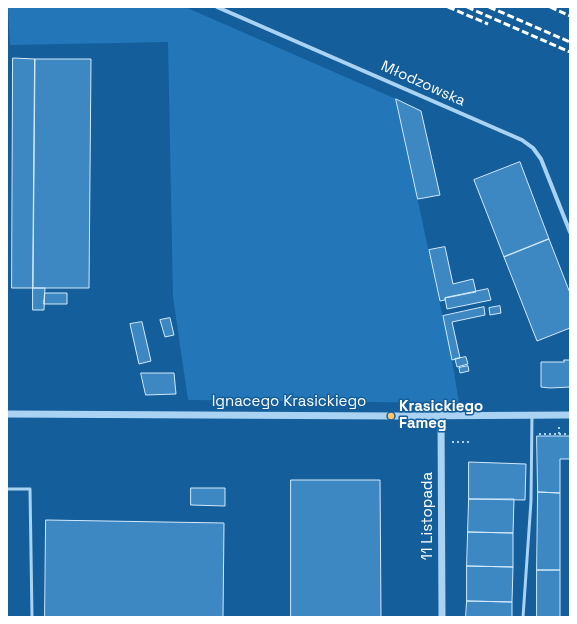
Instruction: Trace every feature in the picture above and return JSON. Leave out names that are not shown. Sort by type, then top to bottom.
[{"type":"street","name":"Młodzowska","points":[[217,7],[522,140],[533,148],[540,159],[570,232]]},
{"type":"street","name":"Ignacego Krasickiego","points":[[7,414],[570,415]]},
{"type":"street","name":"11 Listopada","points":[[441,415],[442,617]]},
{"type":"lane","points":[[523,617],[531,500],[532,415]]},
{"type":"lane","points":[[7,489],[30,489],[32,617]]},
{"type":"path","points":[[559,428],[559,434]]},
{"type":"path","points":[[539,434],[570,434]]},
{"type":"path","points":[[452,442],[470,442]]},
{"type":"shaded area","points":[[8,7],[185,7],[396,99],[452,360],[459,403],[188,400],[173,297],[168,42],[10,45]]},
{"type":"building","points":[[13,58],[35,59],[33,288],[12,288]]},
{"type":"building","points":[[35,59],[91,59],[89,288],[33,288]]},
{"type":"building","points":[[396,99],[421,111],[440,195],[418,199]]},
{"type":"building","points":[[520,162],[549,239],[504,257],[474,180]]},
{"type":"building","points":[[549,239],[570,293],[570,328],[537,341],[504,257]]},
{"type":"building","points":[[445,247],[453,284],[473,279],[476,292],[445,298],[445,300],[440,301],[429,250]]},
{"type":"building","points":[[33,288],[45,288],[44,310],[33,310]]},
{"type":"building","points":[[488,289],[491,300],[447,309],[445,298]]},
{"type":"building","points":[[45,293],[67,293],[67,304],[44,304]]},
{"type":"building","points":[[500,306],[501,313],[490,315],[489,308]]},
{"type":"building","points":[[484,307],[485,315],[452,322],[460,358],[452,360],[443,316]]},
{"type":"building","points":[[170,318],[174,335],[165,337],[160,320]]},
{"type":"building","points":[[142,322],[151,361],[139,364],[130,324]]},
{"type":"building","points":[[466,357],[468,364],[457,367],[455,359]]},
{"type":"building","points":[[564,360],[570,360],[570,387],[541,387],[541,362],[564,362]]},
{"type":"building","points":[[468,366],[469,371],[460,373],[459,368]]},
{"type":"building","points":[[141,373],[174,373],[176,394],[146,395]]},
{"type":"building","points":[[537,436],[570,436],[570,459],[560,459],[560,493],[538,492]]},
{"type":"building","points":[[469,462],[526,464],[525,500],[469,499]]},
{"type":"building","points":[[291,480],[380,480],[381,617],[291,617]]},
{"type":"building","points":[[191,488],[225,488],[225,506],[191,505]]},
{"type":"building","points":[[538,492],[560,493],[560,570],[537,570]]},
{"type":"building","points":[[469,499],[514,499],[513,533],[468,532]]},
{"type":"building","points":[[46,520],[224,523],[223,617],[45,617]]},
{"type":"building","points":[[468,532],[513,533],[513,567],[467,566]]},
{"type":"building","points":[[467,566],[513,567],[512,602],[467,601]]},
{"type":"building","points":[[537,570],[560,570],[560,617],[537,617]]},
{"type":"building","points":[[467,601],[512,602],[512,617],[466,617]]},
{"type":"railway","points":[[448,7],[488,24]]},
{"type":"railway","points":[[467,7],[570,52]]},
{"type":"railway","points":[[489,7],[570,42]]},
{"type":"railway","points":[[550,7],[570,16]]},
{"type":"place","name":"Krasickiego Fameg","points":[[391,416]]}]
